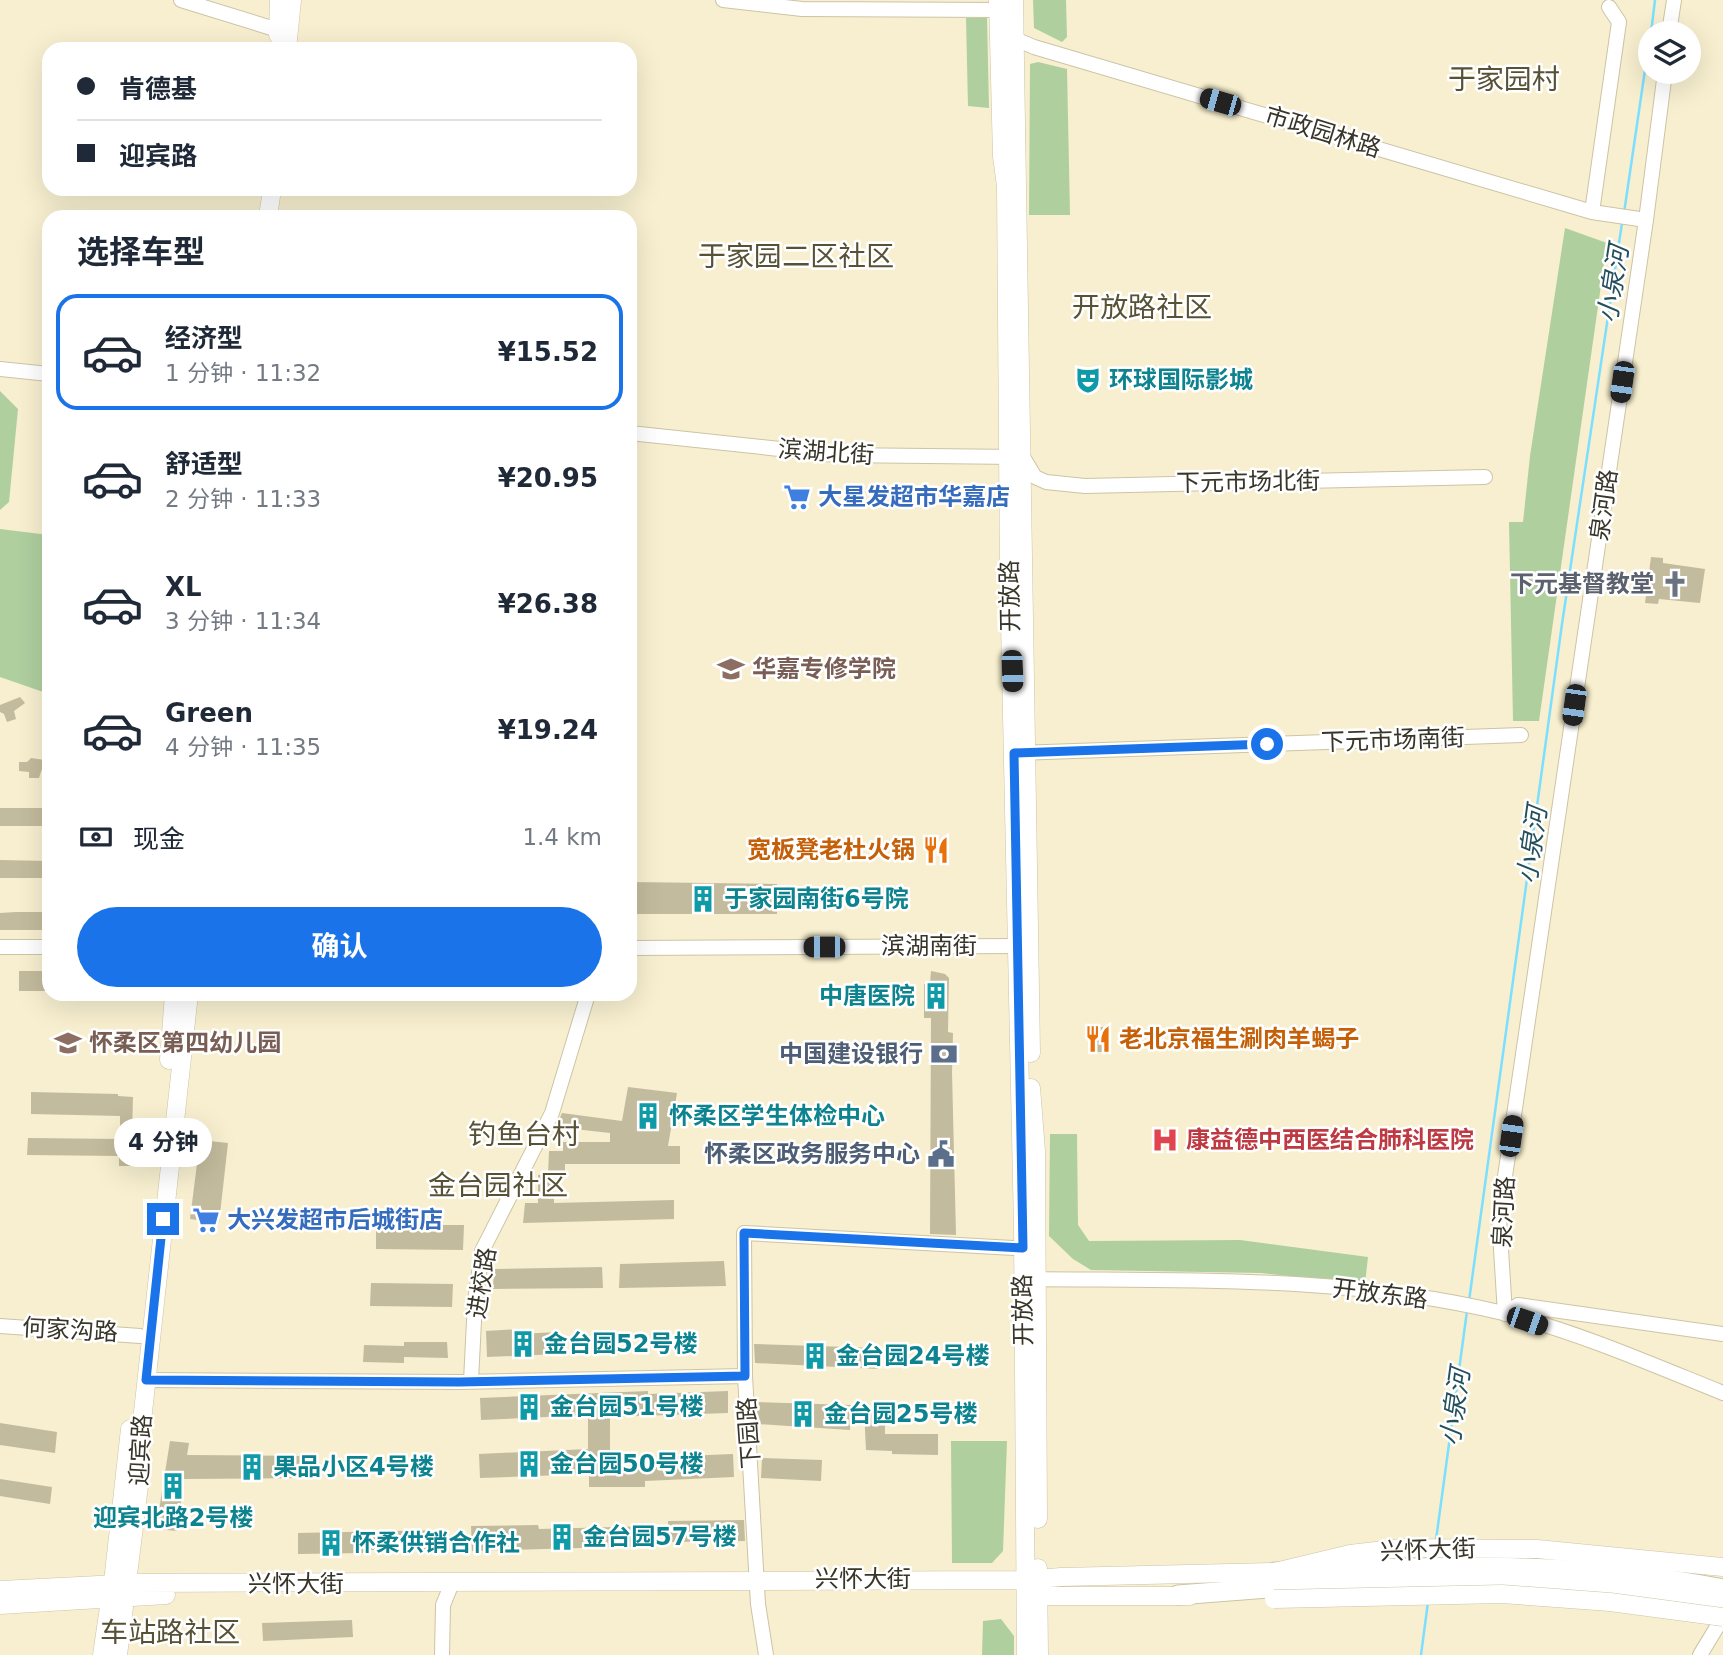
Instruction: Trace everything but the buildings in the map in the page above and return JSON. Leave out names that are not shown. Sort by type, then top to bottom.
[{"type":"highway","points":[[1275,1572],[1538,1568],[1673,1579],[1723,1590]]},
{"type":"highway","points":[[1178,1595],[1295,1586],[1542,1582],[1677,1594],[1723,1604]]},
{"type":"main road","points":[[277,42],[279,0]]},
{"type":"main road","points":[[288,42],[292,0]]},
{"type":"main road","name":"开放路","points":[[1014,0],[1016,457],[1021,753],[1031,1106],[1036,1151],[1030,1249]]},
{"type":"main road","name":"开放路","points":[[998,5],[1016,457]]},
{"type":"main road","name":"开放路","points":[[1021,753],[1017,946],[1030,1249],[1032,1586],[1026,1655]]},
{"type":"main road","name":"迎宾路","points":[[118,1655],[119,1591],[140,1336],[173,1001]]},
{"type":"main road","name":"迎宾路","points":[[102,1655],[119,1591],[139,1486],[146,1380],[188,1001]]},
{"type":"main road","name":"兴怀大街","points":[[1032,1586],[1275,1572],[1349,1555],[1402,1548],[1537,1549],[1723,1567]]},
{"type":"main road","name":"开放路","points":[[1032,1586],[1039,1655]]},
{"type":"main road","name":"兴怀大街","points":[[0,1590],[1032,1586],[1274,1599],[1502,1594],[1610,1602],[1723,1617]]},
{"type":"main road","name":"兴怀大街","points":[[0,1605],[119,1591]]},
{"type":"street","points":[[181,0],[278,30]]},
{"type":"street","points":[[723,0],[802,9],[998,5],[1015,38]]},
{"type":"street","points":[[1671,21],[1674,0]]},
{"type":"street","points":[[1592,212],[1619,22],[1609,7]]},
{"type":"street","name":"市政园林路","points":[[1015,38],[1034,47],[1592,212],[1640,219]]},
{"type":"street","name":"泉河路","points":[[1498,1312],[1499,1217],[1640,219],[1663,84]]},
{"type":"street","points":[[0,369],[42,373]]},
{"type":"street","name":"滨湖北街","points":[[637,434],[836,455],[1016,457]]},
{"type":"street","name":"下元市场北街","points":[[1016,457],[1035,477],[1046,482],[1085,486],[1485,477]]},
{"type":"street","name":"下元市场南街","points":[[1021,753],[1521,736]]},
{"type":"street","name":"滨湖南街","points":[[637,948],[1017,946]]},
{"type":"street","points":[[0,947],[42,947]]},
{"type":"street","name":"进校路","points":[[471,1381],[475,1301],[482,1251],[552,1113],[586,1001]]},
{"type":"street","name":"下园路","points":[[766,1655],[758,1585],[745,1376],[744,1233],[1030,1249]]},
{"type":"street","name":"开放东路","points":[[1030,1279],[1240,1279],[1359,1290],[1453,1303],[1498,1312],[1622,1353],[1723,1393]]},
{"type":"street","points":[[1498,1312],[1518,1305],[1723,1334]]},
{"type":"street","name":"何家沟路","points":[[0,1326],[140,1336]]},
{"type":"street","points":[[146,1380],[471,1381],[745,1376]]},
{"type":"street","points":[[442,1655],[443,1605],[449,1588]]},
{"type":"street","points":[[1700,1655],[1723,1617]]},
{"type":"green space","points":[[1033,0],[1066,0],[1067,37],[1062,42],[1034,28]]},
{"type":"green space","points":[[966,18],[987,18],[989,108],[968,106]]},
{"type":"green space","points":[[1038,62],[1067,69],[1070,215],[1029,215],[1030,64]]},
{"type":"green space","points":[[1565,228],[1607,243],[1539,721],[1513,721],[1509,522],[1523,522],[1530,456]]},
{"type":"green space","points":[[0,391],[18,409],[9,502],[0,510]]},
{"type":"green space","points":[[0,529],[42,534],[42,692],[0,677]]},
{"type":"green space","points":[[1050,1134],[1077,1134],[1078,1225],[1089,1241],[1240,1240],[1368,1257],[1365,1284],[1261,1273],[1091,1270],[1073,1259],[1049,1236]]},
{"type":"green space","points":[[951,1441],[1007,1441],[1003,1551],[992,1563],[952,1563]]},
{"type":"green space","points":[[1001,1619],[1014,1636],[1014,1655],[982,1655],[983,1621]]},
{"type":"waterway","name":"小泉河","points":[[1652,21],[1655,0]]},
{"type":"waterway","name":"小泉河","points":[[1624,213],[1643,84]]},
{"type":"waterway","name":"小泉河","points":[[1469,1301],[1562,624],[1622,223]]},
{"type":"waterway","name":"小泉河","points":[[1436,1540],[1467,1311]]},
{"type":"waterway","name":"小泉河","points":[[1421,1655],[1428,1602]]},
{"type":"place","name":"环球国际影城","points":[[1088,380]]},
{"type":"place","name":"大星发超市华嘉店","points":[[797,497]]},
{"type":"place","name":"下元基督教堂","points":[[1675,584]]},
{"type":"place","name":"华嘉专修学院","points":[[731,669]]},
{"type":"place","name":"宽板凳老杜火锅","points":[[936,850]]},
{"type":"place","name":"于家园南街6号院","points":[[703,899]]},
{"type":"place","name":"中唐医院","points":[[936,996]]},
{"type":"place","name":"老北京福生涮肉羊蝎子","points":[[1098,1039]]},
{"type":"place","name":"怀柔区第四幼儿园","points":[[68,1043]]},
{"type":"place","name":"中国建设银行","points":[[944,1054]]},
{"type":"place","name":"怀柔区学生体检中心","points":[[648,1116]]},
{"type":"place","name":"康益德中西医结合肺科医院","points":[[1165,1140]]},
{"type":"place","name":"怀柔区政务服务中心","points":[[941,1154]]},
{"type":"place","name":"大兴发超市后城街店","points":[[206,1220]]},
{"type":"place","name":"金台园52号楼","points":[[523,1344]]},
{"type":"place","name":"金台园24号楼","points":[[815,1356]]},
{"type":"place","name":"金台园51号楼","points":[[529,1407]]},
{"type":"place","name":"金台园25号楼","points":[[803,1414]]},
{"type":"place","name":"金台园50号楼","points":[[529,1464]]},
{"type":"place","name":"果品小区4号楼","points":[[252,1467]]},
{"type":"place","name":"迎宾北路2号楼","points":[[173,1486]]},
{"type":"place","name":"金台园57号楼","points":[[562,1537]]},
{"type":"place","name":"怀柔供销合作社","points":[[331,1543]]},
{"type":"district","name":"于家园村","points":[[1504,79]]},
{"type":"district","name":"于家园二区社区","points":[[796,256]]},
{"type":"district","name":"开放路社区","points":[[1142,307]]},
{"type":"district","name":"钓鱼台村","points":[[524,1134]]},
{"type":"district","name":"金台园社区","points":[[498,1185]]},
{"type":"district","name":"车站路社区","points":[[170,1632]]},
{"type":"route","points":[[163,1219],[146,1380],[459,1382],[745,1376],[744,1233],[1023,1248],[1014,753],[1267,744]]}]
